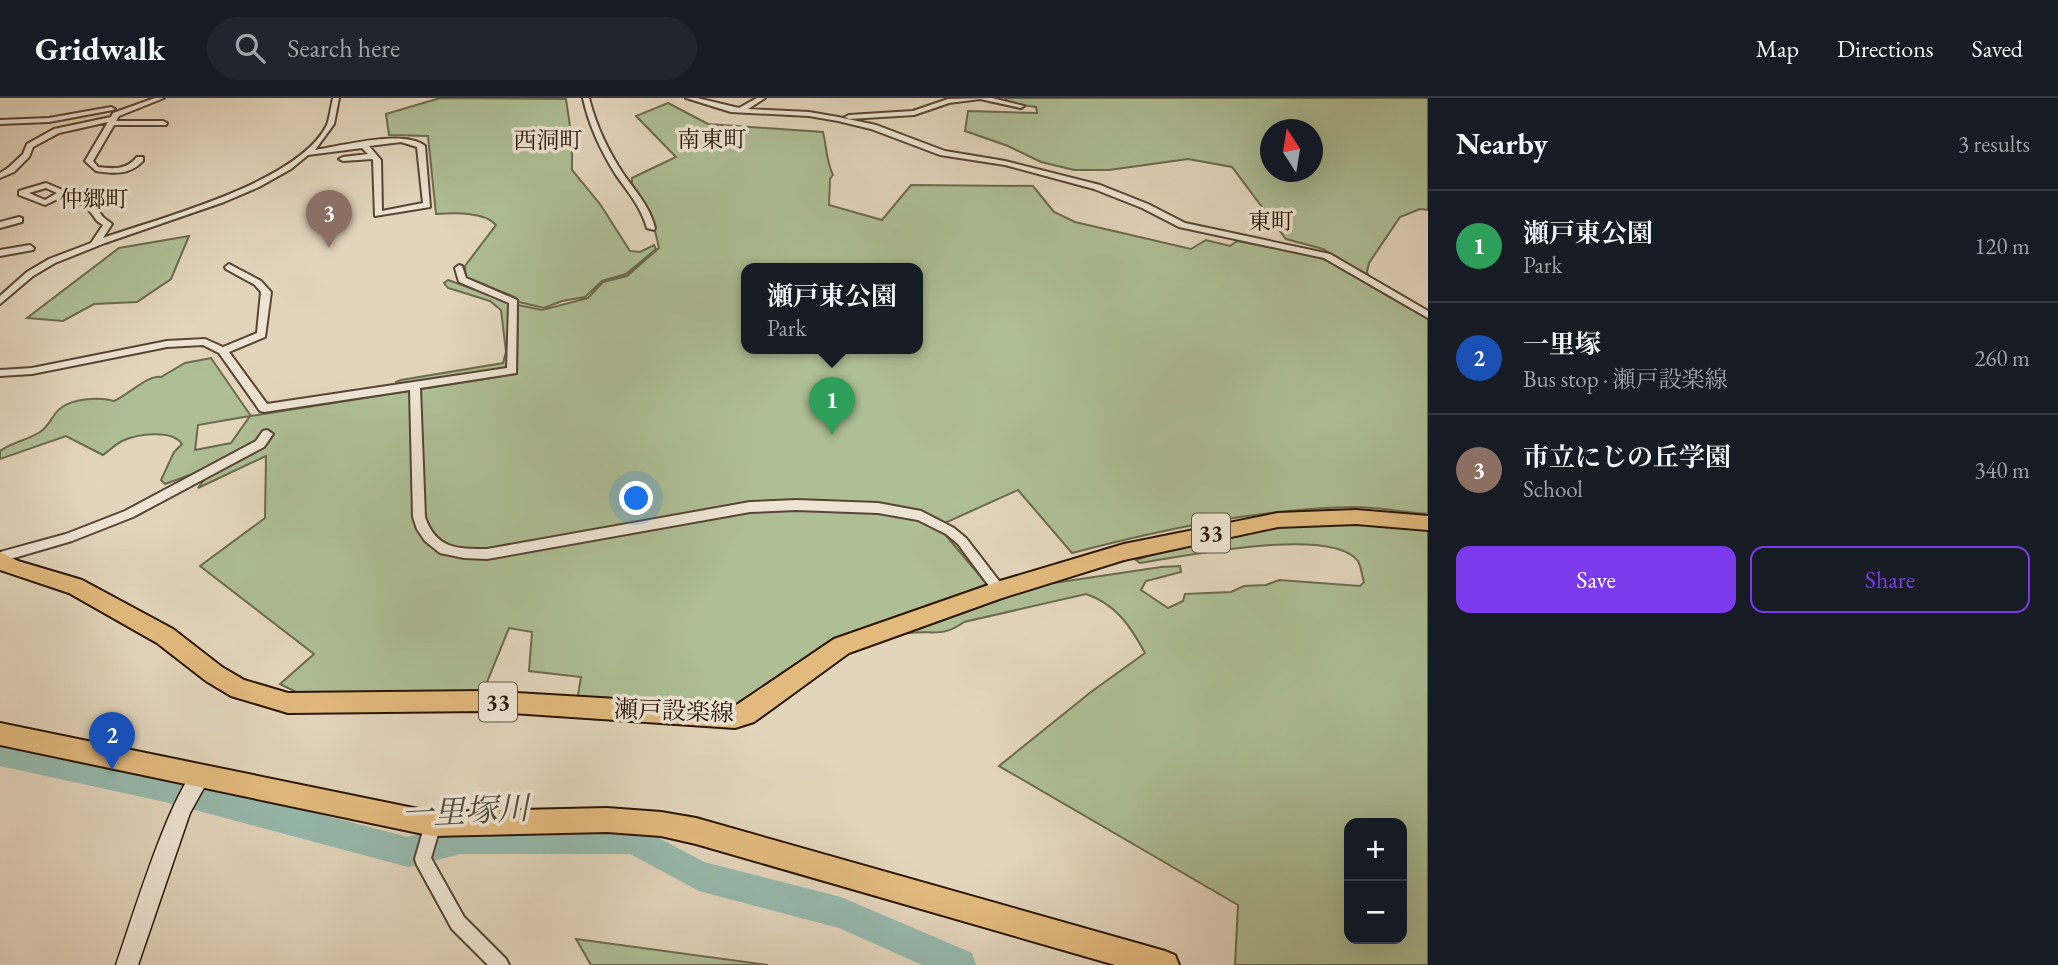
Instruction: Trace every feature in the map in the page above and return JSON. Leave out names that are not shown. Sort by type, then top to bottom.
[{"type":"main road","name":"瀬戸設楽線","points":[[0,558],[12,567],[75,586],[110,604],[165,636],[214,674],[239,689],[288,703],[318,705],[484,701],[735,717],[746,714],[842,646],[1000,590],[1125,552],[1278,520],[1356,517],[1428,523]]},
{"type":"main road","points":[[0,734],[431,828],[607,820],[661,824],[696,831],[1165,965]]},
{"type":"street","points":[[109,98],[114,116],[89,160],[96,169],[114,171],[131,168],[140,159]]},
{"type":"street","points":[[0,176],[11,170],[26,155],[30,146],[57,131],[114,116],[161,98]]},
{"type":"street","points":[[0,302],[42,266],[95,244],[220,200],[264,180],[307,153],[329,130],[336,98]]},
{"type":"street","points":[[586,98],[594,130],[618,171],[645,208],[652,228]]},
{"type":"street","points":[[689,98],[740,110],[838,119],[873,127],[943,153],[1004,163],[1097,187],[1145,206],[1182,225],[1327,256],[1428,315]]},
{"type":"street","points":[[740,110],[762,98]]},
{"type":"street","points":[[838,119],[914,113],[948,101],[977,98]]},
{"type":"street","points":[[982,98],[1021,106]]},
{"type":"street","points":[[0,122],[114,116],[163,124]]},
{"type":"street","points":[[307,153],[364,145],[402,140],[418,144],[421,146],[427,205],[378,214],[377,160],[364,145]]},
{"type":"street","points":[[343,159],[374,156]]},
{"type":"street","points":[[64,193],[90,205],[108,224],[95,244]]},
{"type":"street","points":[[0,225],[19,220]]},
{"type":"street","points":[[0,253],[30,248]]},
{"type":"street","points":[[223,351],[262,335],[266,292],[258,283],[229,267]]},
{"type":"street","points":[[0,373],[32,371],[167,344],[205,342],[223,351],[264,408],[512,371],[514,302],[462,279],[459,268]]},
{"type":"street","points":[[415,385],[419,517],[422,531],[430,542],[445,550],[463,554],[487,554],[750,507],[796,505],[878,508],[921,516],[950,531],[962,541],[1000,590]]},
{"type":"street","points":[[0,558],[68,538],[129,514],[260,444],[267,434]]},
{"type":"street","points":[[127,965],[182,808],[200,777]]},
{"type":"street","points":[[431,828],[423,859],[458,923],[500,965]]},
{"type":"green space","points":[[440,98],[566,99],[572,140],[572,170],[600,204],[630,251],[640,252],[654,245],[656,249],[626,274],[602,281],[585,297],[544,308],[519,302],[515,297],[466,277],[465,266],[496,225],[491,220],[476,215],[436,214],[428,136],[389,135],[386,114]]},
{"type":"green space","points":[[1005,98],[1428,98],[1428,210],[1420,209],[1400,217],[1369,263],[1367,272],[1370,281],[1323,249],[1286,239],[1232,167],[1188,159],[1109,170],[1074,170],[1041,162],[1008,146],[965,131],[968,111],[1037,113],[1036,107],[1008,103]]},
{"type":"green space","points":[[668,103],[708,124],[823,132],[833,175],[830,179],[829,205],[882,220],[911,185],[1033,186],[1054,212],[1075,222],[1191,249],[1206,240],[1230,246],[1237,241],[1316,256],[1333,262],[1428,317],[1428,514],[1353,507],[1282,512],[1176,528],[1072,553],[1018,490],[938,526],[986,583],[985,589],[851,635],[740,708],[577,701],[581,677],[529,671],[532,632],[509,628],[483,692],[298,693],[280,684],[314,654],[200,566],[265,518],[266,456],[198,488],[214,466],[165,484],[161,480],[174,452],[182,444],[171,436],[145,435],[128,439],[103,455],[66,436],[0,459],[0,451],[40,432],[58,411],[72,402],[87,399],[114,401],[145,382],[161,377],[185,363],[211,358],[251,416],[517,374],[518,305],[542,310],[588,298],[603,282],[627,276],[659,248],[651,214],[632,184],[632,178],[676,157],[636,116]],"holes":[[[250,416],[231,443],[195,450],[198,425]]]},
{"type":"green space","points":[[189,236],[171,279],[137,302],[94,304],[63,321],[27,318],[119,248]]},
{"type":"green space","points":[[448,280],[509,302],[510,364],[504,368],[397,385],[396,382],[401,380],[503,363],[506,352],[501,310],[490,301],[448,288],[444,283]]},
{"type":"green space","points":[[1310,523],[1428,527],[1428,965],[1235,965],[1238,905],[999,766],[1091,692],[1145,653],[1128,626],[1114,610],[1097,598],[1086,594],[964,622],[943,632],[887,637],[1005,594],[1047,584],[1161,567],[1180,566],[1181,572],[1146,581],[1141,590],[1168,608],[1183,601],[1185,594],[1231,592],[1244,586],[1266,585],[1279,580],[1360,586],[1364,582],[1358,561],[1343,551],[1318,545],[1254,546],[1140,563],[1136,560],[1176,547],[1274,527]]},
{"type":"green space","points":[[576,939],[768,965],[591,965]]},
{"type":"waterway","name":"一里塚川","points":[[0,753],[165,788],[408,852],[461,839],[633,839],[699,876],[841,913],[960,965]]},
{"type":"place","name":"市立にじの丘学園","points":[[329,248]]},
{"type":"place","name":"瀬戸東公園","points":[[832,435]]},
{"type":"place","name":"一里塚","points":[[112,770]]},
{"type":"district","name":"南東町","points":[[712,139]]},
{"type":"district","name":"西洞町","points":[[548,140]]},
{"type":"district","name":"仲郷町","points":[[94,199]]},
{"type":"district","name":"東町","points":[[1271,221]]}]
